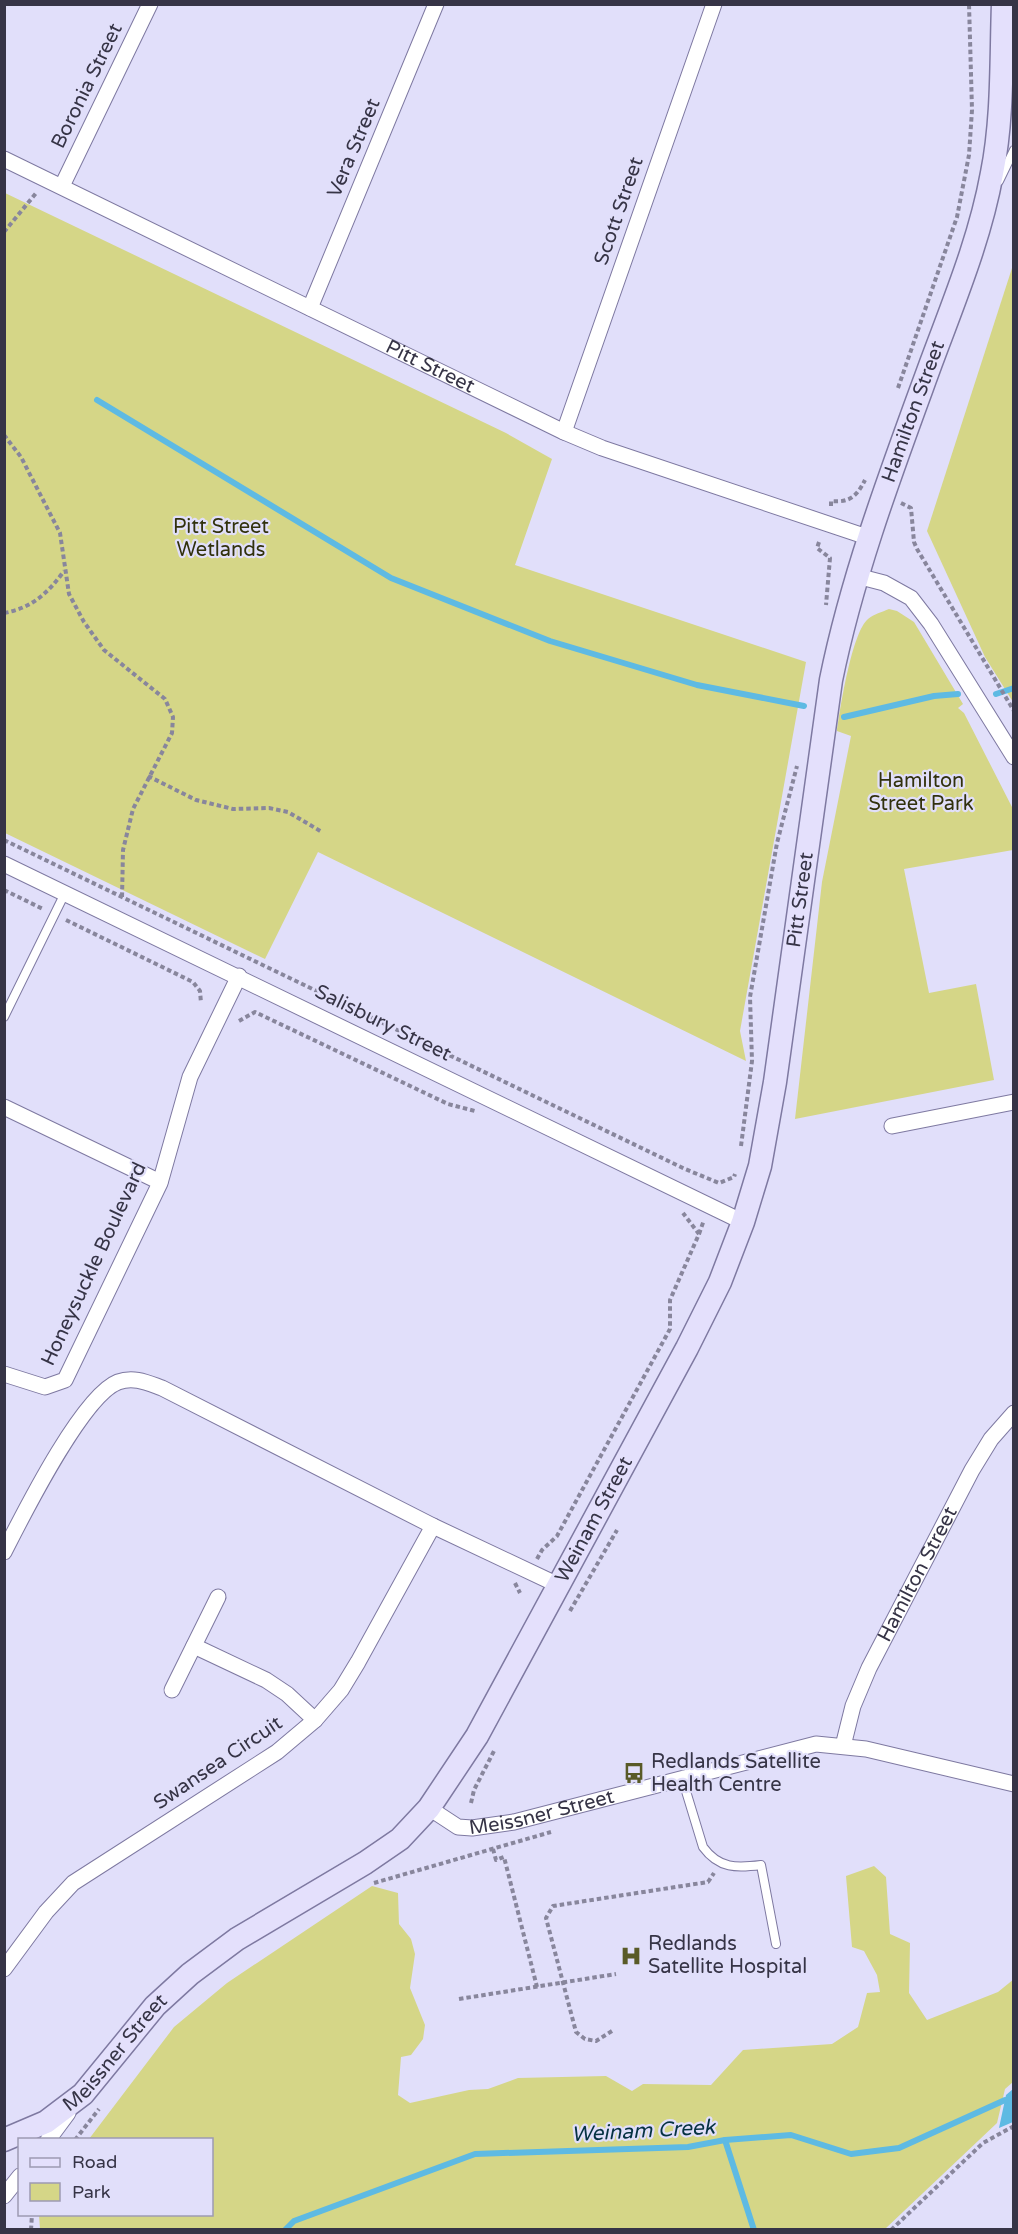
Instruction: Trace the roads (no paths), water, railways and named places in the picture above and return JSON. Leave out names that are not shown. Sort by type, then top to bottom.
[{"type":"street","name":"Boronia Street","points":[[62,186],[150,4]]},
{"type":"street","name":"Vera Street","points":[[310,308],[436,4]]},
{"type":"street","name":"Scott Street","points":[[564,432],[714,4]]},
{"type":"street","name":"Hamilton Street","points":[[857,576],[970,259],[984,209],[993,171],[1003,4]]},
{"type":"street","name":"Pitt Street","points":[[4,159],[564,432],[602,448],[870,538]]},
{"type":"street","name":"Pitt Street","points":[[742,1222],[760,1166],[831,680],[844,617],[857,576]]},
{"type":"street","points":[[857,576],[884,583],[911,598],[931,624],[1014,757]]},
{"type":"street","name":"Salisbury Street","points":[[4,864],[742,1222]]},
{"type":"street","name":"Honeysuckle Boulevard","points":[[4,1374],[45,1387],[65,1380],[160,1182],[190,1077],[239,976]]},
{"type":"street","points":[[892,1125],[1014,1101]]},
{"type":"street","points":[[4,1107],[160,1182]]},
{"type":"street","name":"Weinam Street","points":[[429,1808],[477,1736],[687,1348],[720,1282],[742,1222]]},
{"type":"street","points":[[4,1552],[39,1485],[93,1403],[105,1389],[120,1381],[139,1379],[162,1388],[433,1526],[558,1585]]},
{"type":"street","name":"Hamilton Street","points":[[843,1746],[853,1706],[869,1668],[972,1470],[991,1439],[1014,1413]]},
{"type":"street","name":"Swansea Circuit","points":[[4,1969],[46,1912],[73,1883],[277,1752],[315,1720],[341,1690],[433,1526]]},
{"type":"street","points":[[172,1690],[218,1597]]},
{"type":"street","points":[[194,1646],[266,1680],[287,1694],[315,1720]]},
{"type":"street","name":"Meissner Street","points":[[4,2140],[92,2100],[155,2006],[190,1974],[237,1939],[392,1845],[429,1808],[458,1827],[472,1828],[514,1822],[816,1744],[866,1749],[1014,1784]]},
{"type":"street","points":[[49,2138],[92,2100]]},
{"type":"street","points":[[4,2196],[18,2178]]},
{"type":"lane","points":[[984,209],[1014,150]]},
{"type":"lane","points":[[4,1017],[65,894]]},
{"type":"lane","points":[[682,1778],[703,1847],[710,1857],[733,1868],[761,1865],[776,1944]]},
{"type":"water","points":[[1013,2089],[1013,2122],[999,2128],[1006,2095]]},
{"type":"waterway","points":[[97,400],[391,578],[550,641],[697,685],[804,706]]},
{"type":"waterway","points":[[996,694],[1014,688]]},
{"type":"waterway","points":[[844,717],[934,696],[958,694]]},
{"type":"waterway","name":"Weinam Creek","points":[[285,2230],[294,2221],[475,2154],[688,2147],[725,2140],[791,2135],[851,2154],[899,2148],[1005,2100]]},
{"type":"waterway","points":[[725,2140],[754,2230]]},
{"type":"place","name":"Redlands Satellite Health Centre","points":[[634,1773]]},
{"type":"place","name":"Redlands Satellite Hospital","points":[[631,1956]]},
{"type":"park label","name":"Pitt Street Wetlands","points":[[221,538]]},
{"type":"park label","name":"Hamilton Street Park","points":[[921,792]]}]
